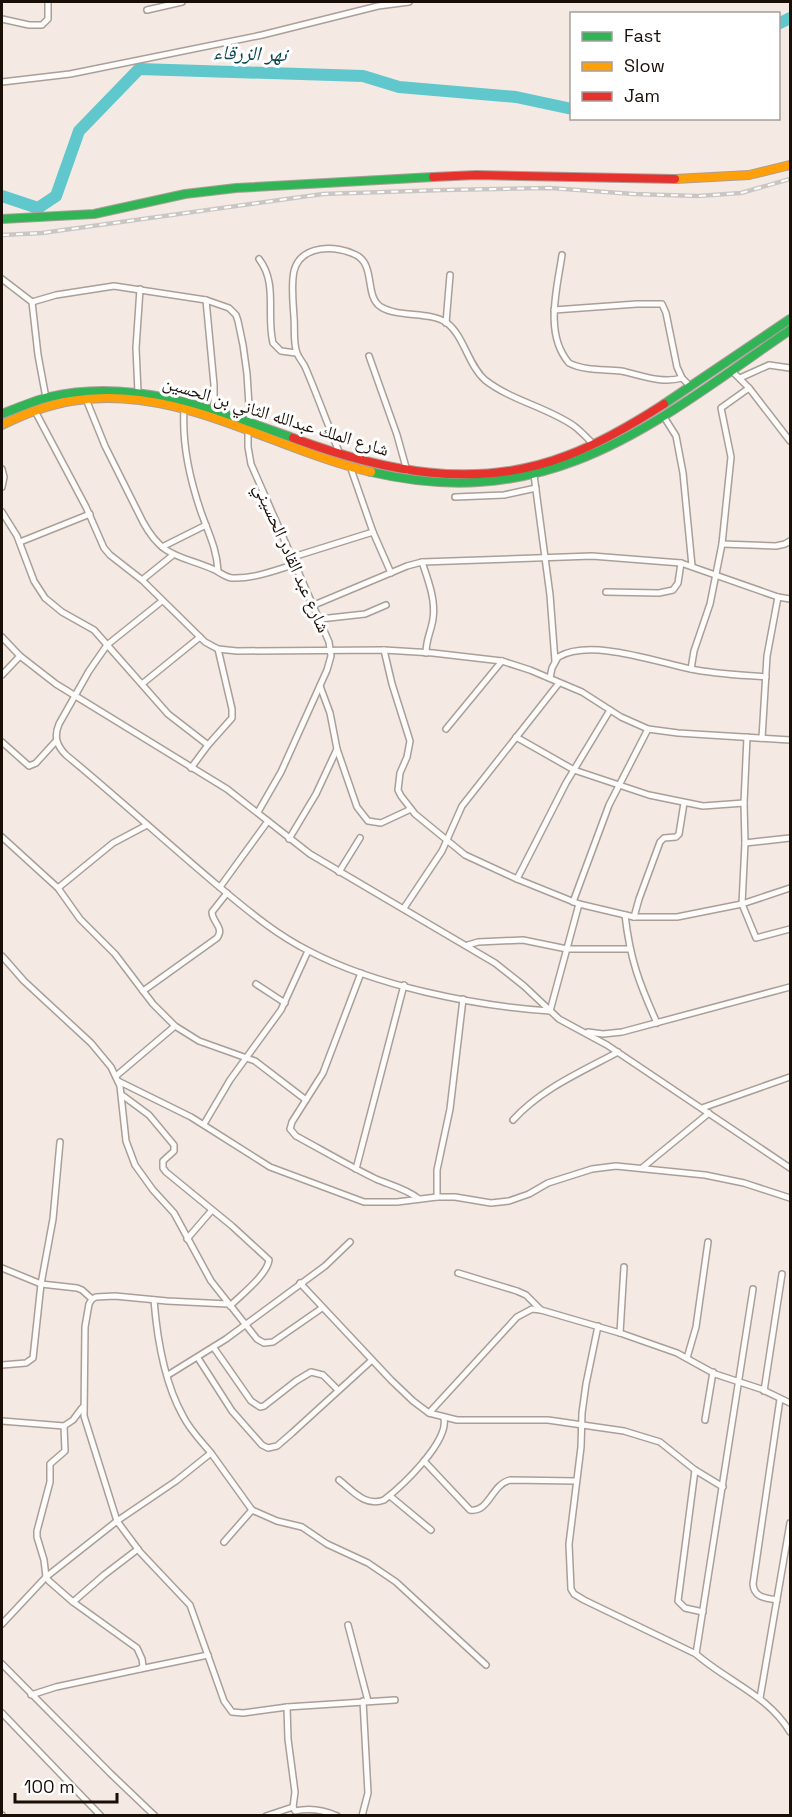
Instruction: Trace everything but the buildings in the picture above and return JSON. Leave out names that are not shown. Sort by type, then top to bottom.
[{"type":"main road","points":[[2,219],[94,214],[185,194],[236,188],[476,175],[703,180],[742,176],[790,165]]},
{"type":"main road","name":"شارع الملك عبدالله الثاني بن الحسين","points":[[2,414],[46,398],[83,391],[138,392],[172,398],[214,410],[340,454],[407,471],[471,475],[509,471],[562,458],[635,424],[790,319]]},
{"type":"main road","name":"شارع الملك عبدالله الثاني بن الحسين","points":[[2,425],[60,403],[86,399],[131,400],[184,410],[378,474],[437,483],[487,482],[534,475],[568,466],[610,448],[664,417],[790,330]]},
{"type":"street","points":[[2,19],[29,25],[42,25],[48,19],[48,2]]},
{"type":"street","points":[[147,10],[182,2]]},
{"type":"street","points":[[2,82],[70,74],[262,35],[369,8],[410,2]]},
{"type":"street","points":[[340,454],[305,367],[296,352],[293,295],[295,270],[307,255],[319,249],[339,249],[361,258],[367,268],[375,299],[381,307],[436,318],[446,323],[455,333],[472,365],[486,381],[575,427],[594,445]]},
{"type":"street","points":[[561,255],[554,310],[559,342],[569,363],[581,368],[621,371],[658,380],[682,378]]},
{"type":"street","points":[[259,259],[270,280],[273,343],[281,351],[296,352]]},
{"type":"street","points":[[446,323],[450,275]]},
{"type":"street","points":[[2,279],[32,302],[46,398]]},
{"type":"street","points":[[32,302],[56,295],[114,286],[206,300],[229,308],[238,321],[246,365],[249,422]]},
{"type":"street","points":[[138,392],[136,348],[140,289]]},
{"type":"street","points":[[206,300],[214,378],[214,410]]},
{"type":"street","points":[[554,310],[662,304],[666,313],[677,367],[682,378],[691,387]]},
{"type":"street","points":[[369,356],[407,471]]},
{"type":"street","points":[[740,378],[769,365],[790,368]]},
{"type":"street","points":[[732,371],[749,388],[790,441]]},
{"type":"street","points":[[691,669],[694,651],[710,604],[722,544],[731,457],[721,408],[749,388]]},
{"type":"street","points":[[86,399],[105,446],[143,522],[162,547],[173,555],[218,571],[228,578],[271,572],[296,564]]},
{"type":"street","points":[[184,410],[185,446],[194,489],[216,553],[218,571]]},
{"type":"street","points":[[35,411],[90,514],[104,548],[142,580],[200,637],[219,649],[237,651],[384,650],[502,661],[582,692],[610,710],[648,729],[790,740]]},
{"type":"street","points":[[664,417],[676,436],[683,473],[692,566]]},
{"type":"street","name":"شارع عبد القادر الحسيني","points":[[248,432],[251,464],[320,619],[331,651],[330,662],[320,686],[281,772],[258,812]]},
{"type":"street","points":[[350,466],[373,532],[391,573]]},
{"type":"street","points":[[2,469],[4,477],[2,487]]},
{"type":"street","points":[[534,475],[546,556],[555,661],[550,678]]},
{"type":"street","points":[[455,497],[489,497],[536,488]]},
{"type":"street","points":[[2,512],[20,542],[34,581],[45,598],[62,612],[94,630],[168,714],[208,745]]},
{"type":"street","points":[[20,542],[90,514]]},
{"type":"street","points":[[162,547],[206,525]]},
{"type":"street","points":[[293,557],[373,532]]},
{"type":"street","points":[[722,544],[776,546],[790,541]]},
{"type":"street","points":[[142,580],[173,555]]},
{"type":"street","points":[[314,605],[422,562],[546,556],[592,556],[681,563],[778,597],[790,599]]},
{"type":"street","points":[[422,562],[430,586],[433,612],[427,636],[426,653]]},
{"type":"street","points":[[606,592],[659,593],[673,590],[678,583],[681,563]]},
{"type":"street","points":[[762,738],[765,677],[771,626],[778,597]]},
{"type":"street","points":[[162,601],[107,645],[89,671],[56,732],[56,741],[60,750],[227,893],[278,932],[308,951],[361,973],[404,985],[516,1009],[550,1011]]},
{"type":"street","points":[[320,619],[365,614],[386,605]]},
{"type":"street","points":[[2,637],[20,656],[75,696],[227,789],[289,839],[339,872],[468,945],[524,986],[566,1023],[586,1032],[618,1052],[790,1168]]},
{"type":"street","points":[[142,684],[200,637]]},
{"type":"street","points":[[191,768],[232,718],[219,649]]},
{"type":"street","points":[[384,650],[392,684],[409,733],[409,749],[400,773],[398,790],[411,809],[465,855],[576,903],[634,917],[677,917],[742,903],[790,888]]},
{"type":"street","points":[[555,661],[564,653],[599,651],[630,654],[691,669],[765,677]]},
{"type":"street","points":[[2,675],[20,656]]},
{"type":"street","points":[[446,729],[502,661]]},
{"type":"street","points":[[404,908],[438,857],[462,806],[560,682]]},
{"type":"street","points":[[320,686],[330,713],[337,749],[357,807],[368,821],[381,823],[411,809]]},
{"type":"street","points":[[517,879],[557,798],[610,710]]},
{"type":"street","points":[[550,1011],[567,950],[576,903],[599,828],[648,729]]},
{"type":"street","points":[[516,737],[574,770],[619,785],[703,806],[744,803]]},
{"type":"street","points":[[747,737],[742,903],[756,938],[790,929]]},
{"type":"street","points":[[2,742],[28,766],[36,763],[56,741]]},
{"type":"street","points":[[289,839],[316,794],[337,749]]},
{"type":"street","points":[[634,917],[660,842],[664,838],[676,837],[679,834],[684,803]]},
{"type":"street","points":[[220,887],[268,821]]},
{"type":"street","points":[[58,888],[113,843],[147,825]]},
{"type":"street","points":[[2,837],[58,888],[80,919],[115,954],[142,991],[175,1026],[205,1043],[246,1057],[271,1072],[306,1100]]},
{"type":"street","points":[[339,872],[360,838]]},
{"type":"street","points":[[745,843],[790,838]]},
{"type":"street","points":[[142,991],[217,938],[220,929],[213,921],[212,912],[227,893]]},
{"type":"street","points":[[625,915],[629,949],[638,979],[657,1023]]},
{"type":"street","points":[[468,945],[478,942],[523,940],[567,950],[629,949]]},
{"type":"street","points":[[204,1124],[246,1057],[285,1003],[308,951]]},
{"type":"street","points":[[2,956],[24,981],[91,1043],[105,1059],[117,1078],[122,1095],[125,1134],[131,1156],[146,1181],[174,1213],[205,1273],[260,1342],[273,1342],[322,1308]]},
{"type":"street","points":[[361,973],[323,1073],[292,1122],[292,1132],[356,1169],[409,1192],[418,1199]]},
{"type":"street","points":[[256,984],[285,1003]]},
{"type":"street","points":[[356,1169],[404,985]]},
{"type":"street","points":[[586,1032],[603,1034],[622,1032],[790,987]]},
{"type":"street","points":[[437,1197],[437,1170],[450,1109],[463,999]]},
{"type":"street","points":[[117,1078],[175,1026]]},
{"type":"street","points":[[513,1120],[538,1097],[618,1052]]},
{"type":"street","points":[[702,1108],[790,1077]]},
{"type":"street","points":[[117,1078],[204,1124],[270,1167],[353,1199],[376,1203],[437,1197],[455,1197],[490,1203],[509,1201],[529,1194],[548,1183],[592,1169],[616,1166],[705,1175],[744,1183],[790,1198]]},
{"type":"street","points":[[2,1268],[41,1284],[77,1288],[92,1299],[116,1296],[229,1305],[260,1276],[269,1260],[163,1168],[163,1161],[174,1151],[174,1145],[149,1115],[122,1095]]},
{"type":"street","points":[[642,1168],[709,1113]]},
{"type":"street","points":[[2,1365],[26,1363],[33,1358],[41,1284],[52,1227],[60,1142]]},
{"type":"street","points":[[187,1239],[212,1210]]},
{"type":"street","points":[[168,1374],[214,1348],[246,1325],[325,1266],[350,1242]]},
{"type":"street","points":[[687,1358],[694,1334],[708,1242]]},
{"type":"street","points":[[620,1333],[624,1267]]},
{"type":"street","points":[[458,1273],[518,1291],[533,1301],[541,1310]]},
{"type":"street","points":[[764,1391],[782,1274]]},
{"type":"street","points":[[300,1283],[372,1360],[413,1401],[429,1413],[444,1418],[548,1420],[624,1431],[667,1446],[695,1470],[723,1486]]},
{"type":"street","points":[[696,1654],[753,1289]]},
{"type":"street","points":[[92,1299],[87,1310],[85,1328],[83,1407],[117,1521],[138,1549],[190,1605],[224,1701],[232,1712],[243,1713],[287,1707],[395,1700]]},
{"type":"street","points":[[154,1300],[156,1325],[168,1374],[183,1418],[252,1510],[277,1521],[302,1527],[327,1544],[368,1563],[396,1582],[486,1665]]},
{"type":"street","points":[[429,1413],[517,1317],[532,1309],[620,1333],[687,1358],[713,1372],[790,1403]]},
{"type":"street","points":[[598,1326],[586,1383],[569,1544],[570,1586],[574,1594],[696,1654],[760,1698],[781,1718],[790,1732]]},
{"type":"street","points":[[214,1348],[251,1401],[260,1407],[264,1407],[311,1372],[323,1374],[338,1390]]},
{"type":"street","points":[[198,1358],[232,1412],[265,1448],[277,1446],[372,1360]]},
{"type":"street","points":[[705,1420],[713,1372]]},
{"type":"street","points":[[777,1600],[758,1595],[754,1592],[753,1584],[780,1399]]},
{"type":"street","points":[[2,1421],[64,1426],[74,1420],[83,1407]]},
{"type":"street","points":[[339,1480],[368,1501],[381,1501],[390,1496],[424,1461],[444,1428],[444,1418]]},
{"type":"street","points":[[64,1426],[65,1451],[51,1464],[50,1482],[37,1531],[46,1577],[73,1602],[137,1648],[143,1664],[141,1669]]},
{"type":"street","points":[[2,1624],[46,1577],[117,1521],[211,1453]]},
{"type":"street","points":[[424,1461],[470,1510],[474,1511],[482,1508],[496,1487],[510,1480],[576,1481]]},
{"type":"street","points":[[695,1470],[678,1602],[685,1608],[703,1612]]},
{"type":"street","points":[[390,1496],[431,1530]]},
{"type":"street","points":[[224,1542],[252,1510]]},
{"type":"street","points":[[760,1698],[790,1523]]},
{"type":"street","points":[[73,1602],[138,1549]]},
{"type":"street","points":[[348,1625],[365,1701],[368,1793],[362,1815]]},
{"type":"street","points":[[32,1695],[56,1687],[208,1655]]},
{"type":"street","points":[[3,1666],[155,1815]]},
{"type":"street","points":[[287,1707],[295,1811]]},
{"type":"street","points":[[2,1713],[101,1815]]},
{"type":"street","points":[[266,1815],[305,1809],[337,1815]]},
{"type":"waterway","name":"نهر الزرقاء","points":[[780,23],[790,18]]},
{"type":"waterway","name":"نهر الزرقاء","points":[[2,196],[38,208],[56,196],[79,131],[139,69],[363,76],[399,87],[516,97],[570,109]]},
{"type":"railway","points":[[2,235],[42,233],[323,194],[550,188],[698,196],[741,193],[790,179]]},
{"type":"traffic: fast","points":[[2,219],[94,214],[185,194],[236,188],[433,177]]},
{"type":"traffic: fast","points":[[664,404],[790,319]]},
{"type":"traffic: fast","points":[[371,472],[435,482],[493,481],[546,471],[596,452],[644,428],[790,330]]},
{"type":"traffic: fast","points":[[2,414],[49,397],[81,392],[112,391],[143,394],[204,407],[293,438]]},
{"type":"traffic: slow","points":[[675,179],[749,175],[790,165]]},
{"type":"traffic: slow","points":[[2,425],[36,410],[71,401],[110,398],[148,401],[186,409],[334,462],[371,472]]},
{"type":"traffic: jam","points":[[433,177],[476,175],[675,179]]},
{"type":"traffic: jam","points":[[293,438],[360,460],[394,467],[463,474],[497,473],[532,467],[579,451],[616,433],[664,404]]}]
